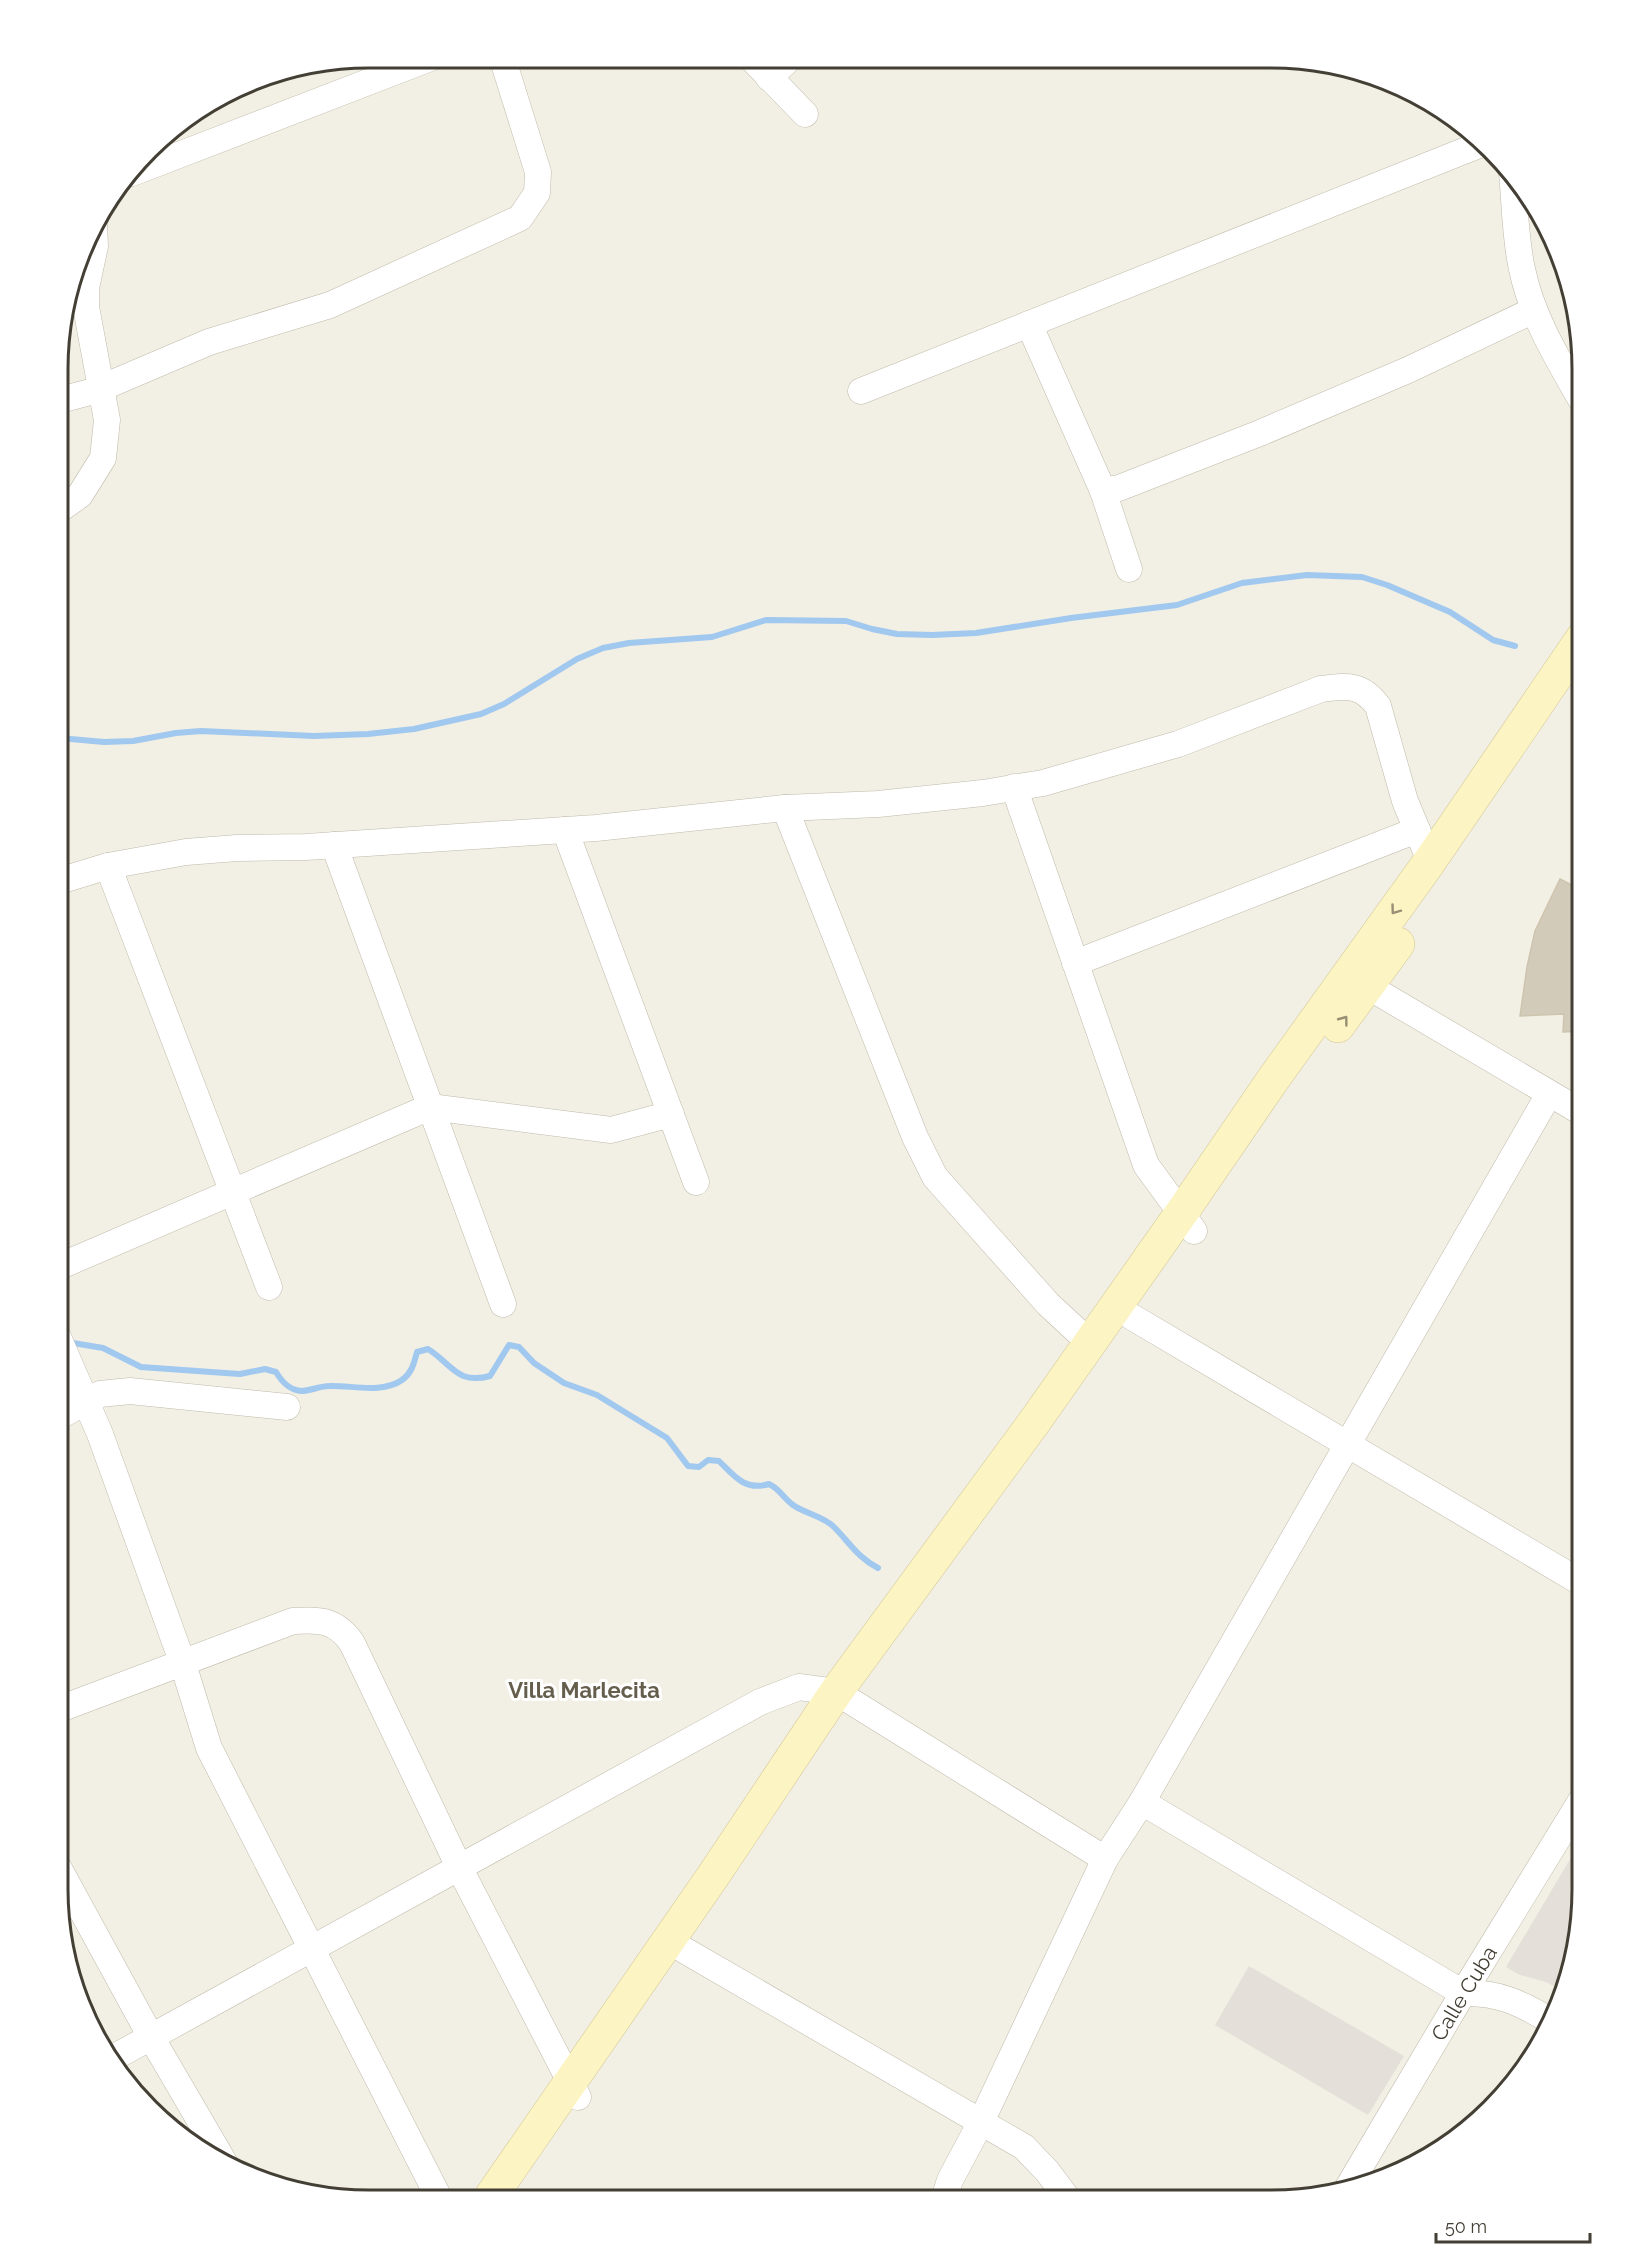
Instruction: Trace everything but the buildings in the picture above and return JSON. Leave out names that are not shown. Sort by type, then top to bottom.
[{"type":"street","points":[[143,169],[404,68]]},
{"type":"street","points":[[68,398],[101,388],[209,342],[330,305],[519,218],[537,193],[538,172],[505,68]]},
{"type":"street","points":[[760,68],[805,114]]},
{"type":"street","points":[[769,78],[780,68]]},
{"type":"street","points":[[861,391],[1475,147]]},
{"type":"street","points":[[1514,190],[1521,268],[1534,310],[1554,354],[1572,384]]},
{"type":"street","points":[[68,504],[80,495],[103,458],[107,420],[86,308],[86,288],[95,243]]},
{"type":"street","points":[[1103,491],[1119,488],[1260,433],[1408,370],[1534,310]]},
{"type":"street","points":[[1029,324],[1103,491],[1129,569]]},
{"type":"street","points":[[513,2190],[574,2090],[719,1867],[1132,1317],[1274,1078],[1430,861],[1572,653]]},
{"type":"street","points":[[68,878],[108,866],[186,852],[565,830],[785,808],[878,804],[1014,788],[1065,777],[1178,744],[1321,689],[1346,686],[1369,694],[1378,706],[1404,801],[1430,861]]},
{"type":"street","points":[[496,2190],[684,1950],[845,1697],[1090,1343],[1188,1222],[1369,987],[1572,688]]},
{"type":"street","points":[[1014,788],[1146,1166],[1188,1222]]},
{"type":"street","points":[[785,808],[915,1137],[935,1177],[1048,1305],[1090,1343]]},
{"type":"street","points":[[565,830],[696,1182]]},
{"type":"street","points":[[1075,963],[1417,830]]},
{"type":"street","points":[[334,845],[503,1304]]},
{"type":"street","points":[[108,866],[269,1287]]},
{"type":"street","points":[[1369,987],[1572,1107]]},
{"type":"street","points":[[947,2190],[1105,1859],[1142,1802],[1549,1094]]},
{"type":"street","points":[[68,1263],[430,1107],[611,1130],[671,1114]]},
{"type":"street","points":[[1132,1317],[1572,1577]]},
{"type":"street","points":[[68,1359],[87,1401],[183,1664],[209,1748],[435,2190]]},
{"type":"street","points":[[68,1411],[100,1394],[130,1391],[287,1407]]},
{"type":"street","points":[[68,1706],[293,1621],[315,1619],[342,1630],[352,1643],[460,1869],[574,2090]]},
{"type":"street","points":[[118,2055],[760,1702],[799,1687],[845,1697],[1105,1859]]},
{"type":"street","points":[[1142,1802],[1463,1993],[1485,1993],[1515,2001],[1544,2016]]},
{"type":"street","name":"Calle Cuba","points":[[1354,2178],[1572,1815]]},
{"type":"street","points":[[68,1885],[151,2037],[216,2148]]},
{"type":"street","points":[[684,1950],[1024,2147],[1061,2190]]},
{"type":"shaded area","points":[[1572,1856],[1570,1928],[1556,1987],[1520,1975],[1506,1967]]},
{"type":"shaded area","points":[[1249,1966],[1404,2056],[1368,2115],[1215,2025]]},
{"type":"waterway","points":[[68,739],[104,742],[133,741],[201,731],[314,736],[414,729],[481,714],[504,704],[577,659],[603,648],[629,643],[712,637],[766,620],[846,621],[897,634],[976,633],[1177,605],[1242,583],[1307,575],[1362,577],[1387,585],[1450,612],[1493,640],[1515,646]]},
{"type":"waterway","points":[[68,1342],[103,1348],[141,1367],[240,1374],[265,1369],[276,1372],[286,1385],[301,1391],[326,1386],[385,1387],[402,1380],[412,1368],[417,1352],[428,1349],[462,1375],[470,1378],[490,1376],[509,1345],[519,1347],[534,1363],[564,1383],[597,1395],[667,1438],[688,1466],[699,1467],[708,1460],[719,1461],[747,1484],[773,1486],[793,1505],[830,1523],[859,1555],[878,1568]]},
{"type":"district","name":"Villa Marlecita","points":[[584,1690]]}]
